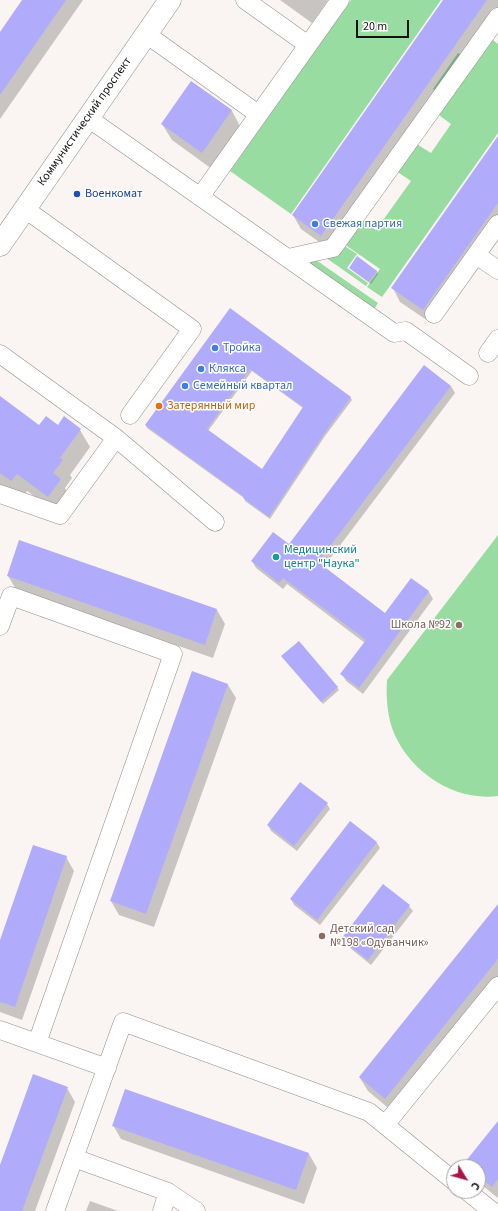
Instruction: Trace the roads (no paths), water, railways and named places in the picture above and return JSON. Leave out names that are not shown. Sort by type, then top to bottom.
[{"type":"main road","name":"Коммунистический проспект","points":[[0,245],[170,0]]},
{"type":"lane","points":[[245,0],[308,45]]},
{"type":"lane","points":[[200,197],[340,0]]},
{"type":"lane","points":[[288,258],[333,248],[495,28]]},
{"type":"lane","points":[[146,34],[258,114]]},
{"type":"lane","points":[[88,118],[394,333],[406,331],[469,376]]},
{"type":"lane","points":[[25,209],[192,329],[130,415]]},
{"type":"lane","points":[[434,314],[498,224]]},
{"type":"lane","points":[[476,255],[498,270]]},
{"type":"lane","points":[[0,354],[116,438],[215,522]]},
{"type":"lane","points":[[0,494],[60,514],[116,438]]},
{"type":"lane","points":[[0,626],[11,596],[173,654],[37,1043]]},
{"type":"lane","points":[[385,1125],[498,986]]},
{"type":"lane","points":[[55,1211],[123,1022],[369,1112],[446,1175]]},
{"type":"lane","points":[[0,1030],[107,1068]]},
{"type":"lane","points":[[74,1158],[168,1192],[196,1211]]},
{"type":"lane","points":[[162,1211],[168,1192]]},
{"type":"lane","points":[[477,1199],[492,1211],[498,1204]]},
{"type":"place","name":"Военкомат","points":[[77,194]]},
{"type":"place","name":"Свежая партия","points":[[315,224]]},
{"type":"place","name":"Тройка","points":[[215,348]]},
{"type":"place","name":"Клякса","points":[[201,369]]},
{"type":"place","name":"Семейный квартал","points":[[185,386]]},
{"type":"place","name":"Затерянный мир","points":[[159,406]]},
{"type":"place","name":"Медицинский центр \"Наука\"","points":[[276,557]]},
{"type":"place","name":"Школа №92","points":[[459,625]]},
{"type":"place","name":"Детский сад №198 «Одуванчик»","points":[[322,936]]}]
